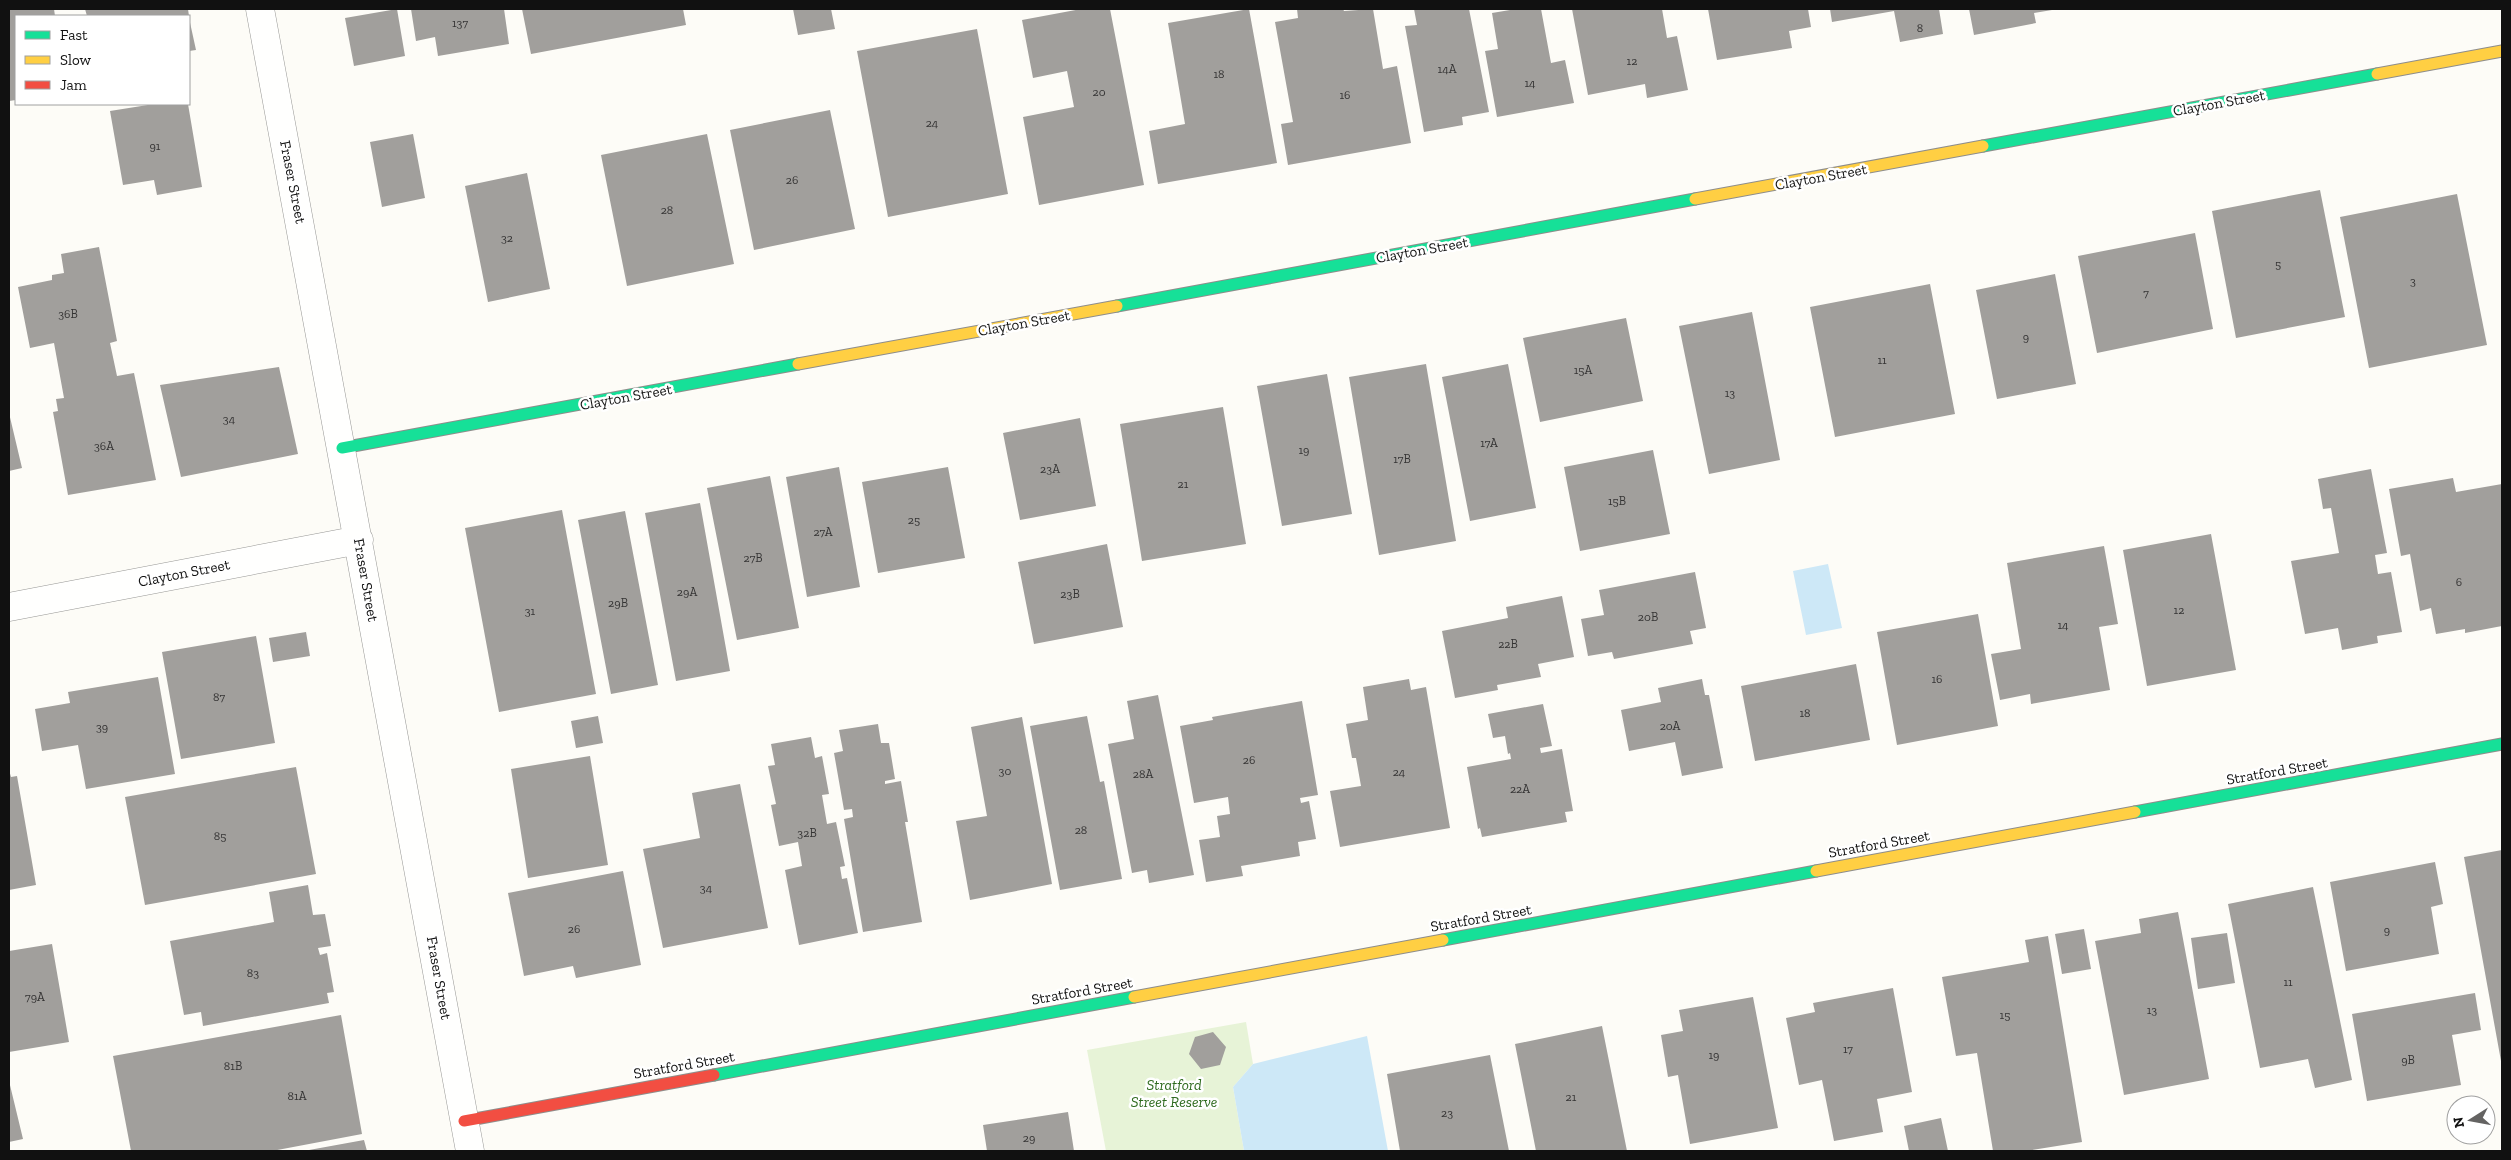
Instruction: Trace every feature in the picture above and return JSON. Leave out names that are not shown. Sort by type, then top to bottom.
[{"type":"street","name":"Fraser Street","points":[[260,9],[470,1151]]},
{"type":"street","name":"Clayton Street","points":[[342,448],[2502,51]]},
{"type":"street","name":"Clayton Street","points":[[9,606],[359,540]]},
{"type":"street","name":"Stratford Street","points":[[464,1121],[2502,744]]},
{"type":"green space","name":"Stratford Street Reserve","points":[[1246,1022],[1253,1064],[1233,1087],[1244,1151],[1106,1151],[1087,1050]]},
{"type":"water","points":[[1828,564],[1842,628],[1806,635],[1793,571]]},
{"type":"water","points":[[1367,1036],[1388,1151],[1244,1151],[1233,1087],[1253,1064]]},
{"type":"building","points":[[9,9],[54,9],[55,15],[15,15],[15,100],[9,101]]},
{"type":"building","points":[[85,9],[188,9],[189,15],[87,15]]},
{"type":"building","points":[[397,9],[405,56],[354,66],[345,18]]},
{"type":"building","points":[[411,9],[504,9],[509,44],[438,56],[435,37],[416,41]]},
{"type":"building","points":[[522,9],[683,9],[686,25],[531,54]]},
{"type":"building","points":[[793,9],[831,9],[835,29],[798,35]]},
{"type":"building","points":[[1081,9],[1110,9],[1144,185],[1039,205],[1023,117],[1074,107],[1067,71],[1033,78],[1022,20]]},
{"type":"building","points":[[1249,9],[1277,163],[1158,184],[1149,131],[1185,124],[1168,23]]},
{"type":"building","points":[[1297,9],[1343,9],[1344,11],[1373,9],[1383,69],[1397,66],[1411,143],[1288,165],[1281,124],[1293,122],[1275,22],[1298,18]]},
{"type":"building","points":[[1414,9],[1469,9],[1489,112],[1462,117],[1463,125],[1424,132],[1405,26],[1417,25]]},
{"type":"building","points":[[1516,9],[1541,9],[1551,63],[1565,60],[1574,103],[1497,117],[1485,51],[1498,49],[1492,13]]},
{"type":"building","points":[[1572,9],[1662,9],[1667,38],[1677,36],[1688,90],[1647,98],[1645,84],[1588,95]]},
{"type":"building","points":[[1708,9],[1808,9],[1811,27],[1789,31],[1792,48],[1717,60]]},
{"type":"building","points":[[1830,9],[1939,9],[1943,34],[1900,42],[1894,11],[1832,22]]},
{"type":"building","points":[[1969,9],[2052,10],[2034,13],[2036,23],[1974,35]]},
{"type":"building","points":[[190,23],[196,50],[190,51]]},
{"type":"building","points":[[977,29],[1008,194],[888,217],[857,51]]},
{"type":"building","points":[[148,105],[188,105],[202,187],[157,195],[154,180],[123,185],[110,111]]},
{"type":"building","points":[[830,110],[855,229],[754,250],[730,130]]},
{"type":"building","points":[[413,134],[425,198],[382,207],[370,142]]},
{"type":"building","points":[[707,134],[734,264],[627,286],[601,155]]},
{"type":"building","points":[[527,173],[550,289],[488,302],[465,186]]},
{"type":"building","points":[[2320,190],[2345,317],[2236,338],[2212,211]]},
{"type":"building","points":[[2457,194],[2487,345],[2369,368],[2340,217]]},
{"type":"building","points":[[2195,233],[2213,329],[2097,353],[2078,256]]},
{"type":"building","points":[[99,247],[117,341],[110,343],[117,376],[134,373],[156,480],[68,495],[53,412],[58,411],[56,399],[64,398],[54,343],[30,348],[18,287],[52,280],[52,275],[64,273],[61,254]]},
{"type":"building","points":[[2055,274],[2076,384],[1997,399],[1976,290]]},
{"type":"building","points":[[1930,284],[1955,414],[1835,437],[1810,307]]},
{"type":"building","points":[[1752,312],[1780,460],[1709,474],[1679,326]]},
{"type":"building","points":[[1626,318],[1643,401],[1540,422],[1523,338]]},
{"type":"building","points":[[1426,364],[1456,541],[1379,555],[1349,377]]},
{"type":"building","points":[[1508,364],[1536,508],[1470,521],[1442,377]]},
{"type":"building","points":[[279,367],[298,454],[181,477],[160,385]]},
{"type":"building","points":[[1327,374],[1352,514],[1282,526],[1257,386]]},
{"type":"building","points":[[1223,407],[1246,544],[1142,561],[1120,424]]},
{"type":"building","points":[[9,413],[22,468],[9,471]]},
{"type":"building","points":[[1080,418],[1096,506],[1020,520],[1003,433]]},
{"type":"building","points":[[1653,450],[1670,534],[1580,551],[1564,467]]},
{"type":"building","points":[[839,467],[860,587],[807,597],[786,477]]},
{"type":"building","points":[[948,467],[965,558],[878,573],[862,482]]},
{"type":"building","points":[[2371,469],[2387,553],[2375,555],[2378,574],[2391,572],[2402,632],[2377,636],[2378,643],[2342,650],[2338,628],[2305,634],[2291,561],[2339,553],[2331,508],[2323,509],[2318,479]]},
{"type":"building","points":[[770,476],[799,628],[737,640],[707,488]]},
{"type":"building","points":[[2453,478],[2456,492],[2502,484],[2502,626],[2465,633],[2465,629],[2436,634],[2431,608],[2420,611],[2410,554],[2401,556],[2389,489]]},
{"type":"building","points":[[700,503],[730,671],[676,681],[645,513]]},
{"type":"building","points":[[562,510],[596,694],[499,712],[465,528]]},
{"type":"building","points":[[625,511],[658,685],[611,694],[578,520]]},
{"type":"building","points":[[2211,534],[2236,670],[2147,686],[2123,550]]},
{"type":"building","points":[[1107,544],[1123,627],[1034,644],[1018,562]]},
{"type":"building","points":[[2104,546],[2118,624],[2099,627],[2110,690],[2031,704],[2030,694],[2000,700],[1991,654],[2021,649],[2007,563]]},
{"type":"building","points":[[1695,572],[1706,628],[1690,631],[1693,644],[1614,659],[1612,652],[1588,656],[1581,619],[1604,615],[1599,590]]},
{"type":"building","points":[[1562,596],[1574,657],[1538,664],[1541,677],[1497,685],[1498,690],[1455,698],[1442,631],[1508,618],[1506,607]]},
{"type":"building","points":[[1978,614],[1998,726],[1897,745],[1877,632]]},
{"type":"building","points":[[306,632],[310,656],[273,662],[269,638]]},
{"type":"building","points":[[256,636],[275,743],[181,759],[162,652]]},
{"type":"building","points":[[1856,664],[1870,740],[1755,761],[1741,686]]},
{"type":"building","points":[[158,677],[175,774],[86,789],[78,745],[42,751],[35,709],[70,703],[68,692]]},
{"type":"building","points":[[1409,679],[1411,690],[1426,687],[1450,828],[1340,847],[1330,791],[1361,786],[1356,758],[1352,758],[1346,724],[1368,720],[1363,687]]},
{"type":"building","points":[[1702,679],[1705,695],[1709,695],[1723,768],[1682,776],[1675,742],[1629,751],[1621,710],[1661,702],[1658,688]]},
{"type":"building","points":[[1158,695],[1194,875],[1149,883],[1147,870],[1132,873],[1108,744],[1134,739],[1127,701]]},
{"type":"building","points":[[1302,701],[1318,795],[1300,798],[1301,803],[1309,801],[1316,839],[1298,842],[1300,856],[1241,866],[1243,876],[1206,882],[1199,840],[1220,837],[1217,816],[1230,814],[1228,797],[1194,803],[1180,726],[1213,720],[1212,717]]},
{"type":"building","points":[[1543,704],[1552,746],[1540,748],[1541,753],[1562,749],[1573,811],[1565,812],[1567,822],[1482,837],[1480,828],[1478,829],[1467,767],[1511,759],[1510,753],[1508,754],[1505,736],[1493,738],[1488,714]]},
{"type":"building","points":[[598,716],[603,743],[576,748],[571,721]]},
{"type":"building","points":[[1087,716],[1100,782],[1104,781],[1122,879],[1060,890],[1030,726]]},
{"type":"building","points":[[1022,717],[1052,884],[970,900],[956,821],[987,816],[971,727]]},
{"type":"building","points":[[878,724],[881,743],[889,743],[895,779],[885,781],[885,784],[901,781],[908,822],[905,822],[922,922],[863,932],[844,819],[853,817],[852,809],[844,810],[834,753],[843,751],[839,730]]},
{"type":"building","points":[[811,737],[815,758],[822,756],[829,794],[822,795],[827,824],[836,822],[845,866],[840,867],[842,879],[847,878],[858,933],[799,945],[785,870],[802,866],[798,842],[779,846],[771,805],[776,804],[768,766],[775,765],[771,744]]},
{"type":"building","points":[[590,756],[608,865],[528,878],[511,769]]},
{"type":"building","points":[[296,767],[316,874],[145,905],[125,797]]},
{"type":"building","points":[[9,770],[11,777],[17,776],[36,885],[9,890]]},
{"type":"building","points":[[740,784],[768,928],[663,948],[643,849],[700,838],[692,793]]},
{"type":"building","points":[[2502,850],[2502,1061],[2501,1061],[2464,857]]},
{"type":"building","points":[[2435,862],[2443,904],[2431,907],[2439,954],[2346,971],[2330,882]]},
{"type":"building","points":[[623,871],[641,965],[576,978],[573,966],[524,976],[508,893]]},
{"type":"building","points":[[308,885],[313,915],[325,914],[331,946],[318,948],[320,955],[327,953],[334,992],[327,993],[329,1003],[203,1026],[201,1012],[184,1015],[170,941],[274,922],[269,892]]},
{"type":"building","points":[[2313,887],[2352,1080],[2315,1088],[2308,1059],[2260,1068],[2228,904]]},
{"type":"building","points":[[2178,912],[2209,1079],[2124,1095],[2095,941],[2141,933],[2139,919]]},
{"type":"building","points":[[2084,929],[2091,969],[2062,974],[2055,934]]},
{"type":"building","points":[[2227,933],[2235,983],[2198,989],[2191,938]]},
{"type":"building","points":[[2048,936],[2082,1142],[2026,1151],[1993,1151],[1977,1053],[1956,1056],[1942,977],[2029,962],[2025,940]]},
{"type":"building","points":[[52,944],[69,1042],[9,1052],[9,951]]},
{"type":"building","points":[[1893,988],[1912,1092],[1877,1099],[1883,1132],[1834,1141],[1822,1080],[1799,1085],[1786,1018],[1815,1012],[1813,1003]]},
{"type":"building","points":[[2475,993],[2481,1030],[2452,1035],[2461,1085],[2367,1101],[2352,1014]]},
{"type":"building","points":[[1753,997],[1778,1128],[1690,1144],[1678,1075],[1668,1077],[1661,1035],[1683,1031],[1679,1010]]},
{"type":"building","points":[[341,1015],[362,1134],[272,1151],[131,1151],[113,1056]]},
{"type":"building","points":[[1602,1026],[1627,1151],[1536,1151],[1515,1044]]},
{"type":"building","points":[[1213,1032],[1226,1047],[1220,1065],[1201,1069],[1189,1054],[1195,1037]]},
{"type":"building","points":[[1490,1055],[1509,1151],[1400,1151],[1387,1074]]},
{"type":"building","points":[[9,1081],[23,1139],[9,1142]]},
{"type":"building","points":[[1068,1112],[1074,1151],[987,1151],[983,1125]]},
{"type":"building","points":[[1941,1118],[1948,1151],[1909,1151],[1904,1126]]},
{"type":"building","points":[[364,1140],[367,1151],[309,1151],[309,1150]]},
{"type":"traffic: fast","points":[[1983,146],[2377,74]]},
{"type":"traffic: fast","points":[[1117,306],[1695,199]]},
{"type":"traffic: fast","points":[[342,448],[798,364]]},
{"type":"traffic: fast","points":[[2135,812],[2502,744]]},
{"type":"traffic: fast","points":[[1443,940],[1816,871]]},
{"type":"traffic: fast","points":[[714,1075],[1134,997]]},
{"type":"traffic: slow","points":[[2377,74],[2502,51]]},
{"type":"traffic: slow","points":[[1695,199],[1983,146]]},
{"type":"traffic: slow","points":[[798,364],[1117,306]]},
{"type":"traffic: slow","points":[[1816,871],[2135,812]]},
{"type":"traffic: slow","points":[[1134,997],[1443,940]]},
{"type":"traffic: jam","points":[[464,1121],[714,1075]]}]
